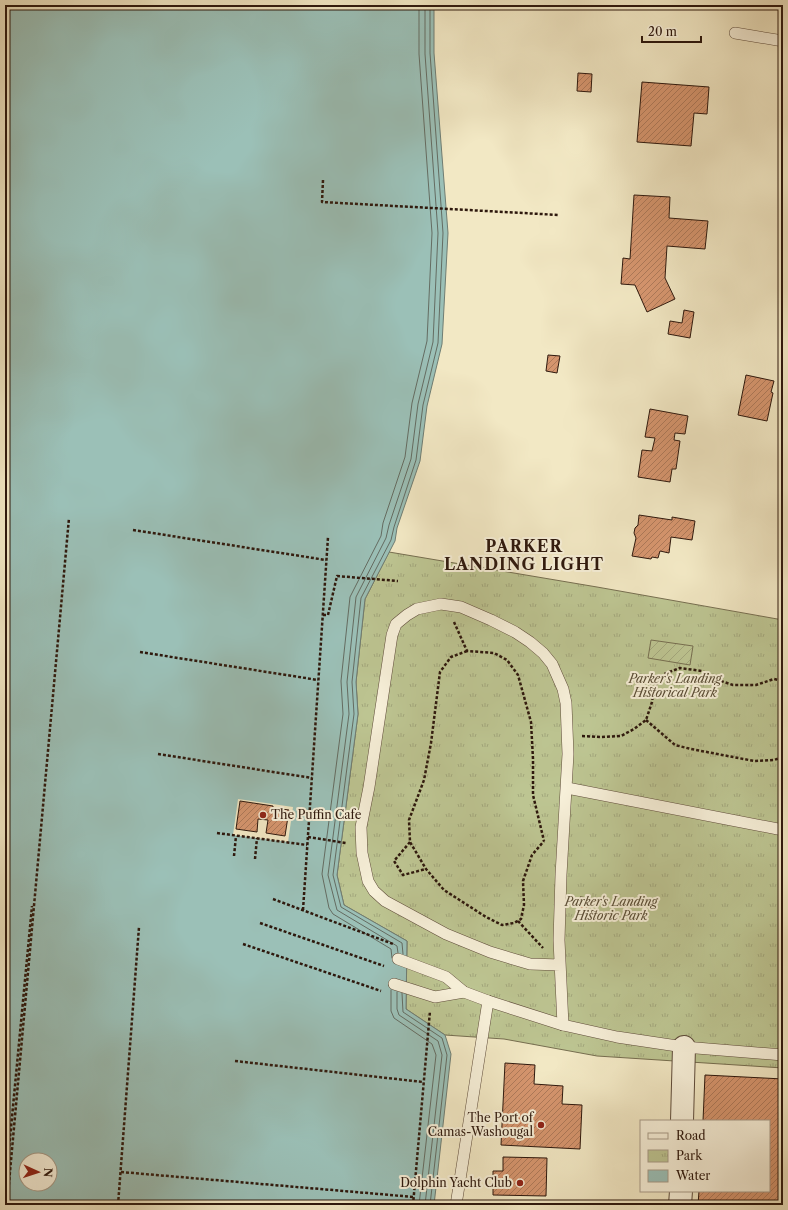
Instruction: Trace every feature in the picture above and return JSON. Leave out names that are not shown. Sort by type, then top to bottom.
[{"type":"street","points":[[682,1120],[684,1046]]},
{"type":"street","points":[[680,1205],[681,1192]]},
{"type":"lane","points":[[734,32],[783,41]]},
{"type":"lane","points":[[560,965],[530,964],[490,952],[446,934],[385,901],[374,891],[368,881],[362,853],[361,827],[369,787],[392,635],[396,624],[406,615],[417,609],[441,604],[461,607],[515,632],[543,653],[552,664],[563,689],[566,703],[567,788],[562,844],[559,940],[564,1025]]},
{"type":"lane","points":[[567,788],[783,830]]},
{"type":"lane","points":[[398,958],[446,977],[464,992],[564,1025],[617,1037],[684,1046],[783,1055]]},
{"type":"lane","points":[[394,984],[435,997],[464,992]]},
{"type":"lane","points":[[456,1205],[488,1001]]},
{"type":"path","points":[[323,180],[322,202],[559,214]]},
{"type":"path","points":[[5,1192],[69,518]]},
{"type":"path","points":[[7,1205],[68,526]]},
{"type":"path","points":[[133,530],[326,560]]},
{"type":"path","points":[[303,910],[328,537]]},
{"type":"path","points":[[323,615],[328,615],[337,576],[398,581]]},
{"type":"path","points":[[451,606],[451,616],[467,651]]},
{"type":"path","points":[[467,651],[494,653],[508,660],[518,675],[532,722],[533,795],[544,841],[532,855],[523,881],[524,905],[521,919],[514,923],[502,925],[486,917],[444,890],[426,869],[410,842],[409,820],[424,780],[431,743],[440,672],[450,658],[467,651]]},
{"type":"path","points":[[140,652],[318,680]]},
{"type":"path","points":[[567,736],[621,736],[634,729],[646,720],[652,702],[654,688],[664,674],[680,668],[702,671],[718,680],[734,685],[756,685],[774,679],[783,681]]},
{"type":"path","points":[[646,720],[675,745],[754,761],[774,760],[783,757]]},
{"type":"path","points":[[158,754],[312,778]]},
{"type":"path","points":[[217,833],[307,845]]},
{"type":"path","points":[[234,856],[236,836]]},
{"type":"path","points":[[308,837],[346,843]]},
{"type":"path","points":[[255,859],[257,838]]},
{"type":"path","points":[[544,841],[562,844]]},
{"type":"path","points":[[410,842],[394,861],[403,875],[426,869]]},
{"type":"path","points":[[273,900],[397,945]]},
{"type":"path","points":[[518,921],[560,965]]},
{"type":"path","points":[[260,923],[392,968]]},
{"type":"path","points":[[118,1205],[139,927]]},
{"type":"path","points":[[243,944],[385,993]]},
{"type":"path","points":[[413,1205],[430,1008]]},
{"type":"path","points":[[235,1061],[423,1082]]},
{"type":"path","points":[[120,1172],[414,1197]]},
{"type":"green space","name":"Parker's Landing Historic Park","points":[[389,552],[783,620],[783,1068],[597,1056],[504,1039],[445,1035],[406,1009],[407,941],[344,905],[337,875],[358,714],[356,682],[365,599]]},
{"type":"green space","points":[[651,640],[693,646],[690,665],[648,658]]},
{"type":"water","points":[[5,5],[434,5],[434,53],[448,233],[442,344],[427,406],[420,461],[397,528],[395,541],[365,599],[356,682],[358,714],[337,875],[344,905],[407,941],[406,1009],[445,1035],[451,1054],[434,1205],[5,1205]]},
{"type":"pier","name":"The Puffin Cafe","points":[[238,799],[293,807],[288,842],[233,835]]},
{"type":"building","points":[[578,73],[592,74],[591,92],[577,91]]},
{"type":"building","points":[[642,82],[709,87],[707,114],[694,113],[691,146],[637,142]]},
{"type":"building","points":[[634,195],[670,197],[669,218],[708,221],[705,249],[667,246],[665,278],[675,299],[647,312],[635,285],[621,284],[623,258],[630,259]]},
{"type":"building","points":[[684,310],[694,312],[690,338],[668,334],[670,321],[682,323]]},
{"type":"building","points":[[548,355],[560,356],[557,373],[546,371]]},
{"type":"building","points":[[746,375],[774,381],[767,421],[738,415]]},
{"type":"building","points":[[650,409],[688,416],[685,434],[675,433],[674,440],[680,441],[676,469],[672,469],[670,482],[638,477],[642,450],[652,451],[655,438],[645,437]]},
{"type":"building","points":[[639,515],[672,520],[672,517],[695,521],[692,540],[671,537],[669,553],[660,551],[658,558],[652,557],[651,559],[632,556],[636,538],[634,533],[635,528],[638,525]]},
{"type":"building","name":"The Puffin Cafe","points":[[240,801],[289,810],[285,836],[266,833],[268,820],[258,819],[257,832],[236,829]]},
{"type":"building","points":[[580,897],[589,898],[588,916],[578,916]]},
{"type":"building","name":"The Port of Camas-Washougal","points":[[505,1063],[535,1065],[534,1084],[563,1086],[562,1104],[582,1105],[580,1149],[501,1145]]},
{"type":"building","points":[[705,1075],[783,1079],[783,1205],[698,1205],[699,1192],[770,1192],[770,1120],[703,1120]]},
{"type":"building","name":"Dolphin Yacht Club","points":[[503,1157],[547,1158],[546,1196],[493,1195],[493,1171],[503,1171]]},
{"type":"place","name":"The Puffin Cafe","points":[[263,815]]},
{"type":"place","name":"The Port of Camas-Washougal","points":[[541,1125]]},
{"type":"place","name":"Dolphin Yacht Club","points":[[520,1183]]},
{"type":"district","name":"PARKER LANDING LIGHT","points":[[524,555]]},
{"type":"park label","name":"Parker's Landing Historical Park","points":[[675,686]]}]
